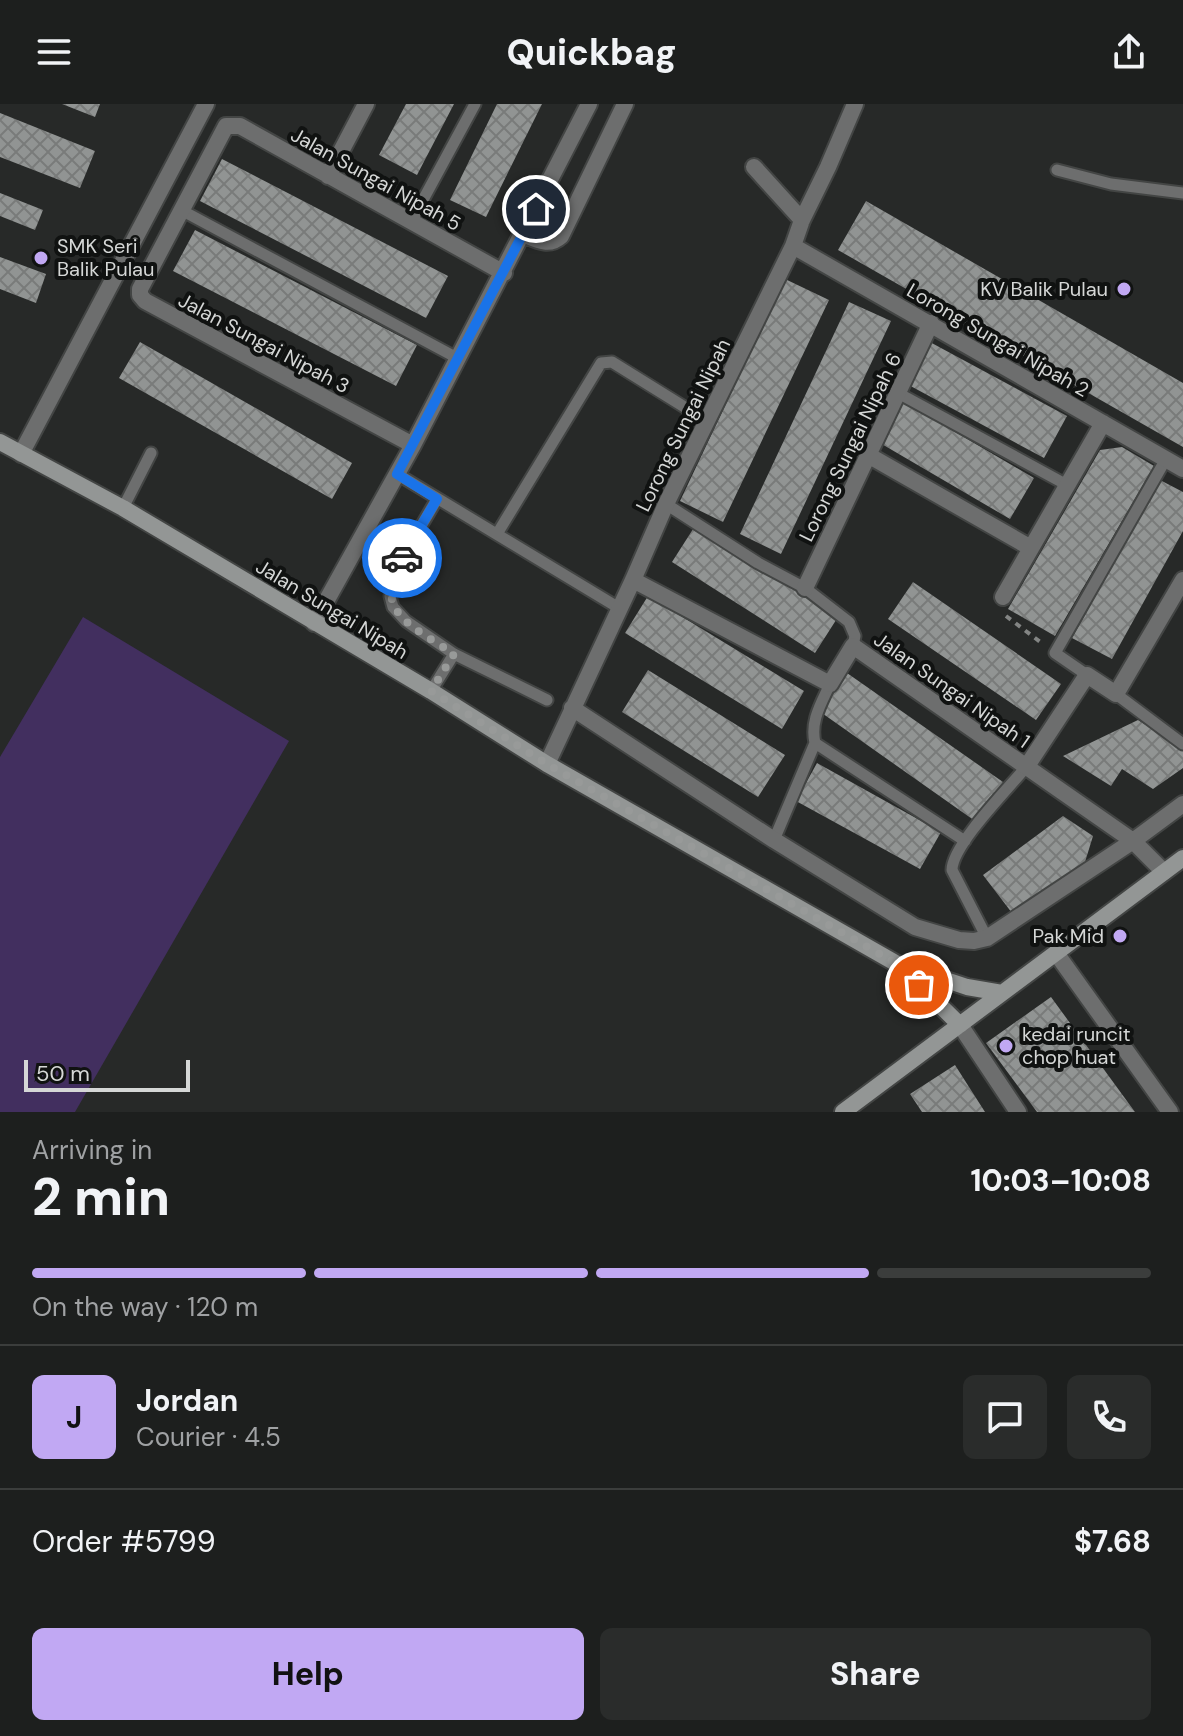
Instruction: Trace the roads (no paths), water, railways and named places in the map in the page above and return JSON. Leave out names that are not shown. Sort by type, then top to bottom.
[{"type":"street","points":[[21,454],[206,104]]},
{"type":"street","points":[[328,176],[366,104]]},
{"type":"street","points":[[314,623],[459,359],[589,104]]},
{"type":"street","points":[[523,234],[545,242],[556,241],[561,236],[625,104]]},
{"type":"street","name":"Lorong Sungai Nipah","points":[[547,764],[666,504],[793,246],[855,104]]},
{"type":"street","name":"Jalan Sungai Nipah 5","points":[[181,210],[226,126],[240,126],[504,273]]},
{"type":"street","points":[[754,167],[802,220]]},
{"type":"street","name":"Jalan Sungai Nipah 3","points":[[181,210],[140,289],[145,301],[413,445]]},
{"type":"street","name":"Lorong Sungai Nipah 2","points":[[793,246],[1183,469]]},
{"type":"street","name":"Lorong Sungai Nipah 6","points":[[805,588],[931,323]]},
{"type":"street","points":[[1003,597],[1103,423]]},
{"type":"street","name":"Jalan Sungai Nipah","points":[[0,442],[123,508],[431,691],[547,764],[899,965],[960,1025]]},
{"type":"street","points":[[868,455],[1031,548]]},
{"type":"street","points":[[633,580],[830,684]]},
{"type":"street","points":[[1027,766],[1087,675],[1116,694],[1183,580]]},
{"type":"street","name":"Jalan Sungai Nipah 1","points":[[830,684],[853,646],[1133,841],[1164,872]]},
{"type":"street","points":[[572,708],[774,840],[915,927],[959,940],[987,938],[1183,804]]},
{"type":"street","points":[[843,1112],[1183,858]]},
{"type":"street","points":[[1056,953],[1170,1112]]},
{"type":"street","points":[[899,965],[959,985],[1002,993]]},
{"type":"street","points":[[960,1025],[1018,1112]]},
{"type":"lane","points":[[411,222],[475,104]]},
{"type":"lane","points":[[1057,170],[1111,184],[1183,193]]},
{"type":"lane","points":[[181,210],[459,359]]},
{"type":"lane","points":[[497,534],[601,363],[612,362],[707,421]]},
{"type":"lane","points":[[898,393],[1067,485]]},
{"type":"lane","points":[[123,508],[151,453]]},
{"type":"lane","points":[[1087,675],[1055,653],[1166,459]]},
{"type":"lane","points":[[397,474],[619,608]]},
{"type":"lane","points":[[437,499],[393,574],[390,596],[396,612],[454,654],[547,700]]},
{"type":"lane","points":[[666,504],[758,563],[805,588],[849,622],[855,636],[853,646]]},
{"type":"lane","points":[[431,691],[454,654]]},
{"type":"lane","points":[[774,840],[815,743],[812,729],[830,684]]},
{"type":"lane","points":[[1116,694],[1181,737]]},
{"type":"lane","points":[[815,743],[965,841]]},
{"type":"lane","points":[[987,938],[952,870],[955,854],[1027,766]]},
{"type":"place","name":"SMK Seri Balik Pulau","points":[[41,258]]},
{"type":"place","name":"KV Balik Pulau","points":[[1124,289]]},
{"type":"place","name":"Pak Mid","points":[[1120,936]]},
{"type":"place","name":"kedai runcit chop huat","points":[[1006,1046]]}]
